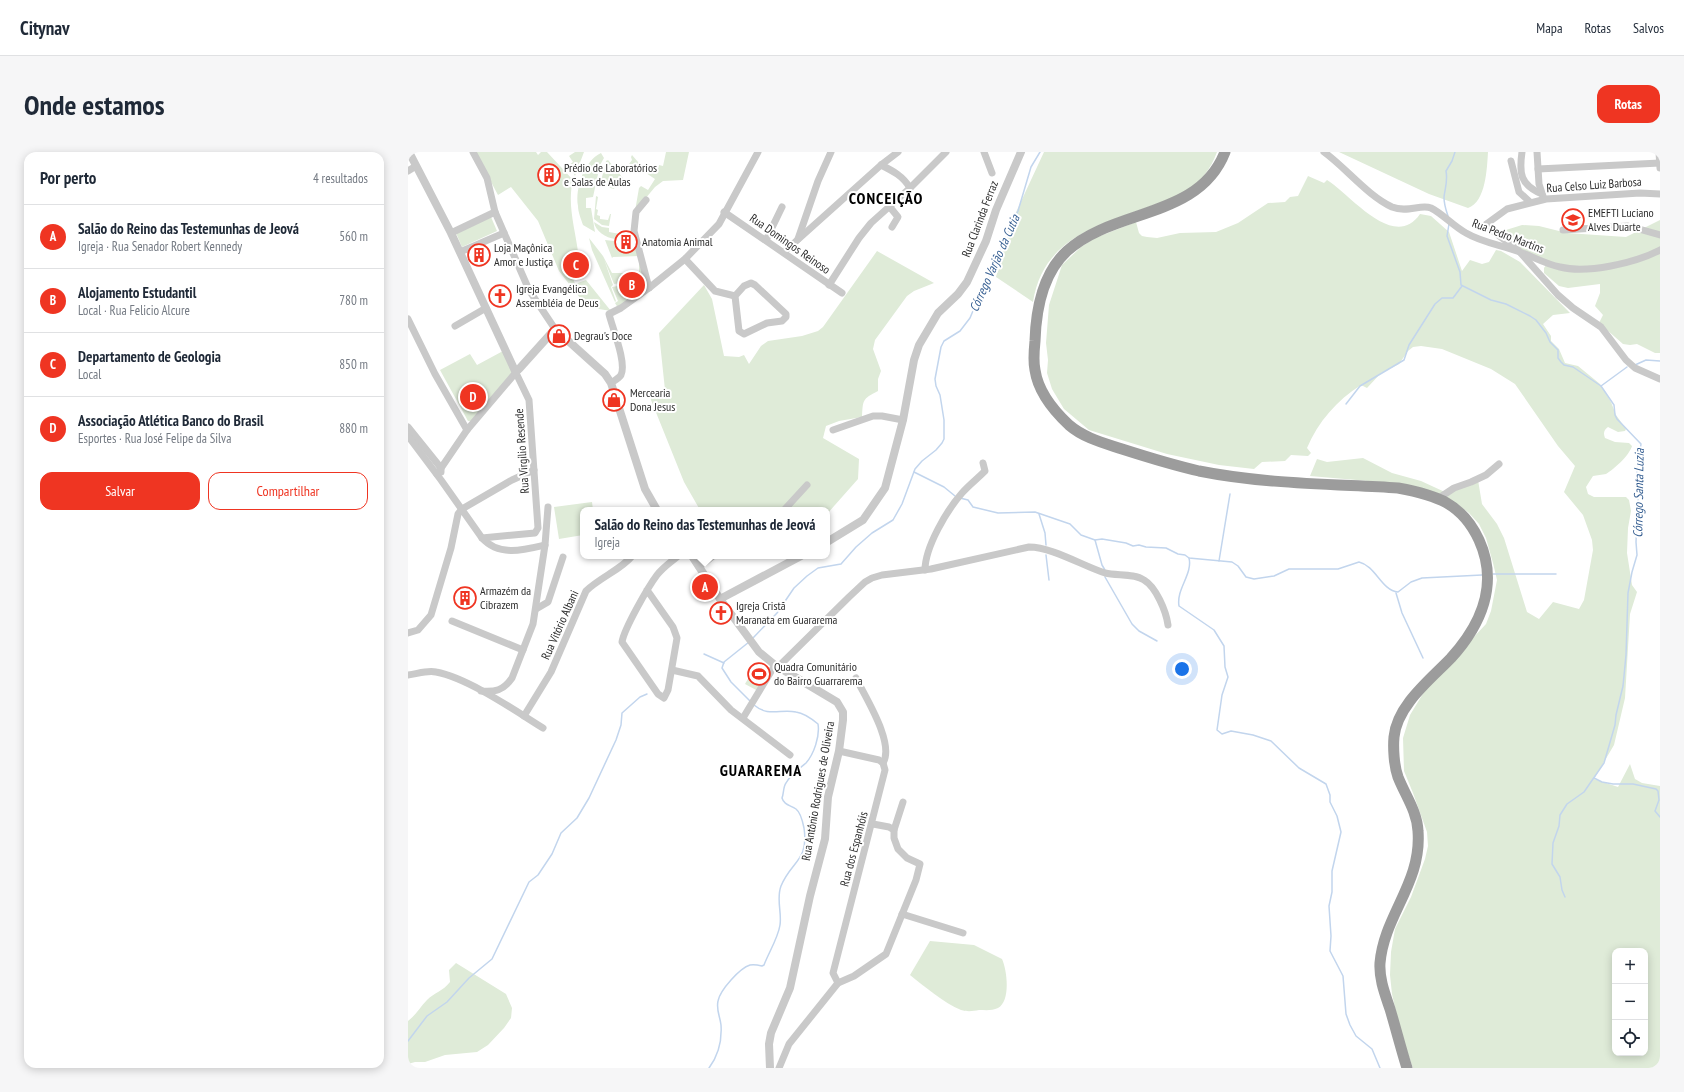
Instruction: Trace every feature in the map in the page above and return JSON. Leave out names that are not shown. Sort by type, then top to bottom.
[{"type":"highway","points":[[1226,152],[1216,171],[1209,180],[1191,193],[1164,208],[1089,236],[1066,252],[1052,270],[1043,290],[1035,332],[1034,370],[1045,397],[1070,425],[1088,437],[1130,452],[1199,471],[1258,479],[1398,488],[1419,492],[1439,498],[1454,507],[1474,529],[1481,545],[1488,572],[1485,599],[1480,616],[1455,652],[1410,701],[1397,725],[1394,736],[1398,775],[1414,811],[1418,830],[1418,848],[1417,862],[1387,935],[1380,963],[1380,975],[1396,1036],[1407,1068]]},
{"type":"street","points":[[409,152],[451,233],[517,371]]},
{"type":"street","points":[[473,152],[487,178],[495,212],[529,290],[555,329],[604,374],[611,383],[645,488],[655,507]]},
{"type":"street","points":[[611,383],[620,376],[622,360],[609,314],[621,308],[649,288],[685,259],[719,224],[724,212],[758,152]]},
{"type":"street","points":[[798,239],[818,180],[831,152]]},
{"type":"street","points":[[784,252],[881,165],[898,152]]},
{"type":"street","points":[[829,285],[871,222],[910,188],[946,152]]},
{"type":"street","points":[[984,152],[992,173]]},
{"type":"street","name":"Rua Clarinda Ferraz","points":[[830,540],[856,526],[863,520],[885,488],[902,420],[914,360],[919,345],[938,313],[958,294],[967,282],[986,241],[996,210],[1021,152]]},
{"type":"street","name":"Rua Pedro Martins","points":[[1324,152],[1377,198],[1399,210],[1425,207],[1430,208],[1452,224],[1477,238],[1519,251],[1558,267],[1582,270],[1595,269],[1636,259],[1660,250]]},
{"type":"street","points":[[1522,152],[1520,165],[1522,178],[1530,188],[1544,196]]},
{"type":"street","points":[[1537,152],[1538,169],[1544,196]]},
{"type":"street","points":[[1538,169],[1660,165],[1659,152]]},
{"type":"street","points":[[1511,161],[1519,192],[1530,202]]},
{"type":"street","points":[[881,165],[904,178],[910,188]]},
{"type":"street","points":[[408,171],[416,166]]},
{"type":"street","name":"Rua Celso Luiz Barbosa","points":[[1519,251],[1485,224],[1507,209],[1544,196],[1640,193],[1660,194]]},
{"type":"street","points":[[646,200],[636,212],[634,231],[649,288]]},
{"type":"street","points":[[888,206],[898,217],[892,227]]},
{"type":"street","points":[[766,240],[782,207]]},
{"type":"street","points":[[451,233],[495,212]]},
{"type":"street","name":"Rua Domingos Reinoso","points":[[724,212],[842,293]]},
{"type":"street","points":[[1562,230],[1628,226],[1660,235]]},
{"type":"street","points":[[460,252],[504,233]]},
{"type":"street","points":[[1519,251],[1558,295],[1577,311],[1601,327],[1626,360],[1635,368],[1660,379]]},
{"type":"street","points":[[685,259],[715,291],[735,296]]},
{"type":"street","points":[[751,283],[786,314],[786,317],[782,321],[767,323],[744,334],[739,331],[735,296],[747,284],[751,283]]},
{"type":"street","points":[[455,326],[486,308]]},
{"type":"street","points":[[408,319],[435,374],[467,430]]},
{"type":"street","points":[[440,474],[467,430],[555,329]]},
{"type":"street","name":"Rua Virgílio Resende","points":[[482,538],[535,533],[538,528],[529,400],[517,371]]},
{"type":"street","points":[[833,430],[872,416],[882,416],[902,420]]},
{"type":"street","points":[[408,427],[482,538],[493,547],[506,550],[519,551],[545,545]]},
{"type":"street","points":[[408,436],[440,474]]},
{"type":"street","points":[[925,570],[925,561],[930,544],[958,497],[984,471],[983,464]]},
{"type":"street","points":[[1439,498],[1454,488],[1486,475],[1499,464]]},
{"type":"street","points":[[408,633],[418,630],[431,614],[451,548],[458,514],[462,509],[512,480],[534,470]]},
{"type":"street","points":[[787,507],[807,485]]},
{"type":"street","points":[[481,691],[495,692],[501,690],[508,684],[512,678],[533,624],[545,545],[548,507]]},
{"type":"street","points":[[744,718],[776,666],[865,582],[882,575],[925,570],[1017,549],[1036,547],[1106,573],[1143,579],[1149,584],[1163,606],[1168,625]]},
{"type":"street","points":[[536,609],[548,602],[563,557]]},
{"type":"street","name":"Rua Vitório Albani","points":[[524,716],[551,672],[576,611],[586,591],[593,584],[624,564],[629,559]]},
{"type":"street","points":[[647,590],[676,634],[676,646],[672,670],[667,695],[664,698],[658,694],[622,642],[647,590],[662,569],[674,559]]},
{"type":"street","name":"Rua Antônio Rodrigues de Oliveira","points":[[694,559],[747,638],[759,652],[776,666],[837,702],[843,712],[839,751],[828,797],[824,844],[810,896],[792,980],[771,1033],[769,1044],[770,1068]]},
{"type":"street","points":[[699,567],[709,559]]},
{"type":"street","points":[[720,599],[794,559]]},
{"type":"street","points":[[452,621],[523,650]]},
{"type":"street","points":[[672,670],[698,676],[731,710],[744,718],[790,754]]},
{"type":"street","points":[[408,676],[426,672],[435,672],[462,682],[481,691],[543,728]]},
{"type":"street","name":"Rua dos Espanhóis","points":[[838,983],[833,974],[873,824],[885,770],[883,763],[887,752],[884,736],[856,678]]},
{"type":"street","points":[[839,751],[872,758],[883,763]]},
{"type":"street","points":[[779,1068],[789,1044],[838,983],[854,976],[886,954],[918,874],[920,864],[907,858],[898,849],[894,838],[894,830],[903,802]]},
{"type":"street","points":[[873,824],[889,827],[894,830]]},
{"type":"street","points":[[902,914],[963,933]]},
{"type":"green space","points":[[475,152],[536,152],[538,155],[541,152],[547,152],[573,180],[571,189],[571,207],[578,252],[566,257],[575,284],[586,280],[611,311],[587,307],[559,271],[538,221],[511,187],[498,195]]},
{"type":"green space","points":[[575,152],[584,152],[575,176],[569,165],[573,162],[569,156]]},
{"type":"green space","points":[[666,152],[689,152],[683,180],[663,181],[655,187],[635,211],[639,188],[641,186],[648,190],[655,179],[646,173],[647,169],[657,172],[659,165],[663,166]]},
{"type":"green space","points":[[1044,152],[1217,152],[1212,164],[1205,174],[1198,182],[1181,194],[1091,229],[1060,249],[1048,263],[1039,281],[1033,302],[996,277],[1011,223]]},
{"type":"green space","points":[[1339,152],[1488,152],[1486,175],[1482,192],[1474,205],[1468,208],[1429,194]]},
{"type":"green space","points":[[601,153],[604,158],[600,165],[593,197],[586,198],[586,208],[591,208],[595,232],[583,225],[577,199],[579,183],[585,169],[595,157]]},
{"type":"green space","points":[[632,155],[638,162],[638,169],[635,173],[627,170],[621,165],[623,164],[626,166],[628,164],[630,167],[633,167],[634,164],[629,164],[632,160]]},
{"type":"green space","points":[[608,160],[628,184],[627,185],[616,182],[614,189],[600,185],[606,161]]},
{"type":"green space","points":[[1308,176],[1324,183],[1327,180],[1360,207],[1385,224],[1398,227],[1409,224],[1420,214],[1431,216],[1449,232],[1462,271],[1470,260],[1482,264],[1489,262],[1496,250],[1501,251],[1520,262],[1570,313],[1553,315],[1543,324],[1551,336],[1551,341],[1559,349],[1565,363],[1578,366],[1600,384],[1611,402],[1616,415],[1626,429],[1625,431],[1618,432],[1608,427],[1606,429],[1604,433],[1605,438],[1615,442],[1629,443],[1632,446],[1625,458],[1617,466],[1606,474],[1593,476],[1586,487],[1588,494],[1594,497],[1626,497],[1629,500],[1631,511],[1628,528],[1627,553],[1632,585],[1637,592],[1630,614],[1625,698],[1614,745],[1594,779],[1618,787],[1630,764],[1635,779],[1642,783],[1660,786],[1660,1068],[1413,1068],[1401,1034],[1392,994],[1390,975],[1391,952],[1395,929],[1411,897],[1425,859],[1428,846],[1427,832],[1404,771],[1403,738],[1410,715],[1427,687],[1486,624],[1491,611],[1497,580],[1486,538],[1479,524],[1469,513],[1456,503],[1403,484],[1310,476],[1317,459],[1327,462],[1363,458],[1392,473],[1421,481],[1447,493],[1478,480],[1482,504],[1497,524],[1504,538],[1527,612],[1539,619],[1553,602],[1579,609],[1584,600],[1593,550],[1592,540],[1583,515],[1564,492],[1575,466],[1558,446],[1515,384],[1491,369],[1442,349],[1421,346],[1413,347],[1408,351],[1399,364],[1381,373],[1367,388],[1361,385],[1352,391],[1329,412],[1311,438],[1307,448],[1311,453],[1308,456],[1291,455],[1285,461],[1262,462],[1254,469],[1219,465],[1167,454],[1089,430],[1064,409],[1052,389],[1047,373],[1048,360],[1046,343],[1049,305],[1062,265],[1081,247],[1095,238],[1136,222],[1139,233],[1142,236],[1147,237],[1157,238],[1180,233],[1216,232],[1238,223],[1268,203],[1285,202],[1290,197],[1298,196]]},
{"type":"green space","points":[[596,196],[598,197],[596,209],[598,210],[597,215],[600,216],[600,219],[608,220],[611,214],[609,226],[602,225],[594,219]]},
{"type":"green space","points":[[491,217],[497,231],[462,247],[456,233]]},
{"type":"green space","points":[[634,220],[639,256],[612,258],[605,240],[614,241],[615,246],[632,248],[633,238],[616,236],[615,239],[608,237],[596,228],[594,222],[602,227],[609,228],[609,232],[631,236]]},
{"type":"green space","points":[[1660,220],[1660,353],[1655,353],[1637,344],[1623,344],[1599,323],[1603,315],[1595,306],[1600,293],[1600,284],[1568,288],[1559,286],[1544,273],[1544,268],[1546,265],[1501,238],[1502,233],[1506,230],[1522,225],[1539,226],[1567,233],[1626,237]]},
{"type":"green space","points":[[589,238],[603,256],[612,273],[639,273],[639,256],[646,289],[618,308],[615,303],[618,301],[612,287],[618,286],[620,293],[644,287],[643,280],[637,281],[634,278],[625,280],[622,284],[614,284],[604,259],[613,285],[611,287],[616,301],[615,302],[592,250]]},
{"type":"green space","points":[[877,251],[934,283],[914,291],[907,296],[875,340],[873,349],[881,371],[878,379],[878,391],[866,398],[864,401],[862,417],[839,421],[826,426],[823,438],[859,459],[858,479],[830,511],[830,507],[698,507],[684,482],[649,395],[665,390],[659,333],[704,285],[712,299],[724,356],[739,357],[744,355],[749,364],[761,346],[768,341],[802,336],[818,331],[823,327]]},
{"type":"green space","points":[[503,351],[514,373],[471,421],[468,421],[440,370],[470,354],[477,365]]},
{"type":"green space","points":[[592,502],[593,507],[580,507],[580,536],[559,539],[554,507]]},
{"type":"green space","name":"Quadra Comunitário do Bairro Guarrarema","points":[[758,662],[771,669],[758,691],[745,684]]},
{"type":"green space","points":[[930,941],[974,945],[1002,959],[1007,985],[1005,999],[1002,1004],[998,1008],[991,1010],[961,1010],[941,999],[910,975]]},
{"type":"green space","points":[[456,963],[506,994],[512,1008],[511,1018],[488,1045],[477,1052],[445,1055],[425,1062],[408,1064],[408,1021],[427,1000],[450,982],[449,970]]},
{"type":"waterway","name":"Córrego Varjão da Cutia","points":[[753,638],[777,613],[794,588],[807,576],[818,568],[841,564],[856,547],[872,533],[893,520],[902,504],[915,469],[942,443],[944,439],[944,420],[940,395],[935,379],[941,347],[944,341],[960,331],[970,318],[980,294],[994,268],[1003,242],[1018,211],[1031,167],[1040,152]]},
{"type":"waterway","name":"Córrego Santa Luzia","points":[[1448,216],[1444,200],[1447,181],[1446,171],[1455,152]]},
{"type":"waterway","name":"Córrego Santa Luzia","points":[[1449,224],[1447,236],[1460,272],[1461,285],[1491,300],[1506,304],[1536,320],[1546,333],[1550,342],[1558,350],[1558,358],[1561,362],[1564,365],[1573,367],[1601,386],[1614,405],[1617,419],[1641,444],[1637,471],[1637,555],[1628,593],[1626,655],[1623,686],[1615,725],[1604,763],[1584,792],[1567,804],[1560,815],[1559,826],[1553,843],[1552,864],[1560,877],[1562,890],[1565,897]]},
{"type":"waterway","points":[[1346,404],[1360,386],[1404,360],[1409,345],[1435,304],[1442,298],[1453,298],[1462,286]]},
{"type":"waterway","points":[[1635,365],[1646,360],[1660,361]]},
{"type":"waterway","points":[[1601,386],[1627,367]]},
{"type":"waterway","points":[[914,472],[944,487],[955,496]]},
{"type":"waterway","points":[[1219,561],[1230,494]]},
{"type":"waterway","points":[[960,498],[968,500],[973,507],[998,513],[1035,512],[1070,524],[1081,535],[1095,540],[1102,539],[1126,543],[1133,546],[1139,545],[1146,547],[1166,548],[1189,558],[1232,562],[1238,566],[1246,577],[1254,579],[1274,576],[1289,569],[1338,569],[1359,562],[1370,568],[1387,587],[1398,592],[1411,582],[1422,578],[1482,575]]},
{"type":"waterway","points":[[1039,514],[1045,533],[1046,545]]},
{"type":"waterway","points":[[1095,540],[1102,565],[1105,570]]},
{"type":"waterway","points":[[1046,555],[1049,580]]},
{"type":"waterway","points":[[1189,558],[1189,570],[1180,594],[1179,606],[1214,630],[1224,646],[1225,667],[1228,677],[1222,695],[1217,730],[1222,734],[1231,731],[1253,735],[1271,741],[1299,768],[1326,784],[1330,795],[1330,802],[1337,816],[1341,832],[1332,871],[1332,892],[1329,906],[1331,936],[1330,951],[1343,976],[1346,1014],[1350,1025],[1356,1036],[1372,1049],[1380,1068]]},
{"type":"waterway","points":[[1493,574],[1556,574]]},
{"type":"waterway","points":[[1105,577],[1132,624],[1139,631],[1157,641]]},
{"type":"waterway","points":[[1396,593],[1402,613],[1423,658]]},
{"type":"waterway","points":[[749,642],[724,662],[722,668],[731,682],[750,701]]},
{"type":"waterway","points":[[704,654],[724,663]]},
{"type":"waterway","points":[[408,1041],[427,1016],[447,1002],[469,978],[492,959],[529,882],[538,875],[552,854],[561,833],[577,818],[589,798],[616,740],[621,725],[622,713],[640,697],[647,694]]},
{"type":"waterway","points":[[709,1068],[715,1058],[720,1042],[721,1025],[717,1007],[722,991],[741,970],[752,965],[764,965],[780,925],[779,896],[781,886],[802,854],[805,839],[804,826],[799,813],[796,809],[786,804],[782,798],[785,785],[790,777],[806,763],[812,755],[816,745],[818,724],[811,718],[796,712],[769,712],[759,709],[754,705]]},
{"type":"waterway","points":[[1594,778],[1602,782],[1613,784],[1633,784],[1656,789],[1658,791],[1659,800],[1655,811],[1660,817]]},
{"type":"place","name":"Prédio de Laboratórios e Salas de Aulas","points":[[549,175]]},
{"type":"place","name":"EMEFTI Luciano Alves Duarte","points":[[1573,220]]},
{"type":"place","name":"Anatomia Animal","points":[[626,242]]},
{"type":"place","name":"Loja Maçônica Amor e Justiça","points":[[479,255]]},
{"type":"place","name":"Departamento de Geologia","points":[[576,265]]},
{"type":"place","name":"Alojamento Estudantil","points":[[632,285]]},
{"type":"place","name":"Igreja Evangélica Assembléia de Deus","points":[[500,296]]},
{"type":"place","name":"Degrau's Doce","points":[[559,336]]},
{"type":"place","name":"Associação Atlética Banco do Brasil","points":[[473,397]]},
{"type":"place","name":"Mercearia Dona Jesus","points":[[614,400]]},
{"type":"place","name":"Salão do Reino das Testemunhas de Jeová","points":[[705,587]]},
{"type":"place","name":"Armazém da Cibrazem","points":[[465,598]]},
{"type":"place","name":"Igreja Cristã Maranata em Guararema","points":[[721,613]]},
{"type":"place","name":"Quadra Comunitário do Bairro Guarrarema","points":[[759,674]]},
{"type":"district","name":"CONCEIÇÃO","points":[[886,198]]},
{"type":"district","name":"GUARAREMA","points":[[761,770]]}]
